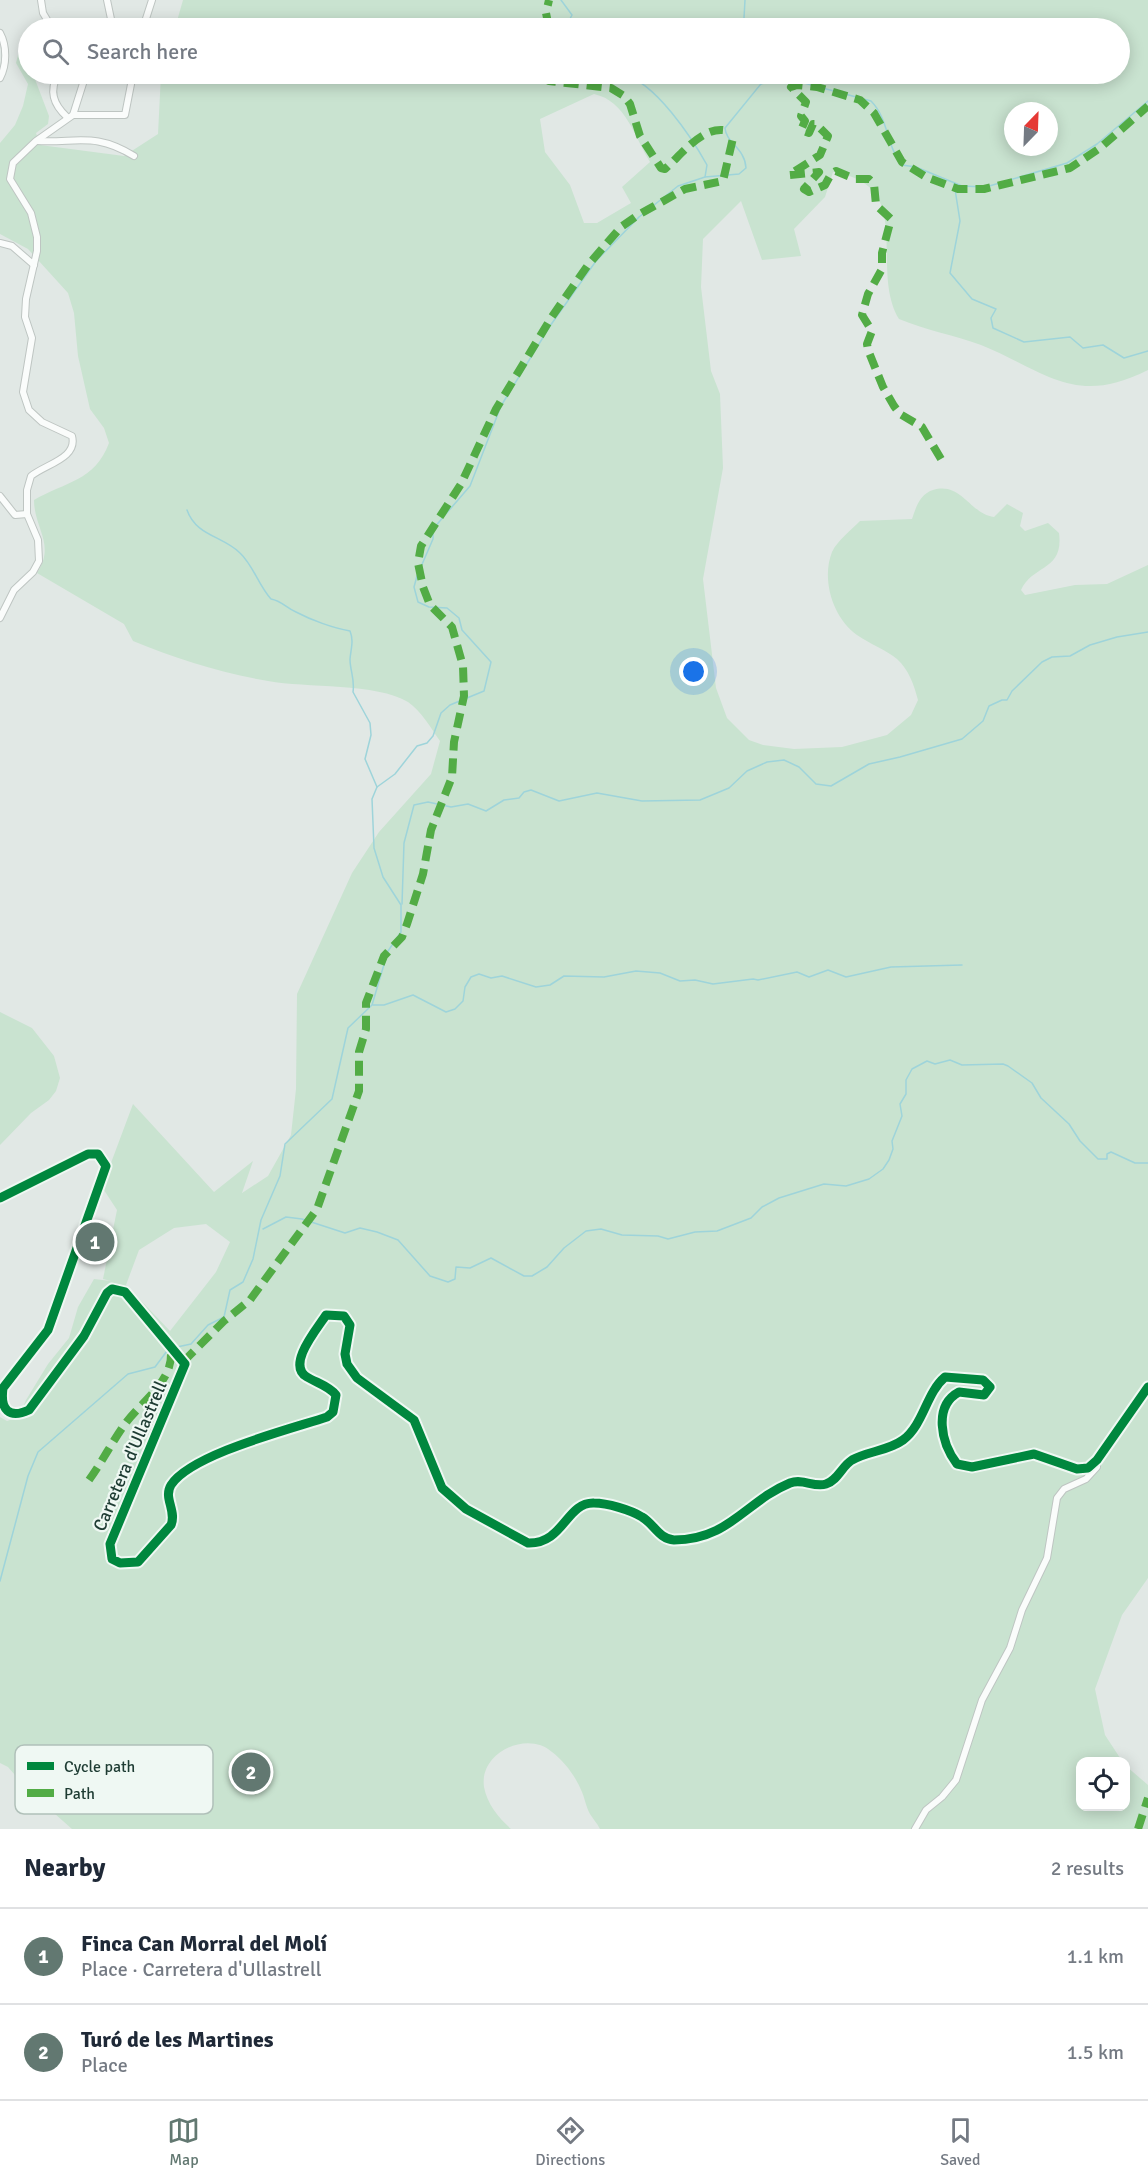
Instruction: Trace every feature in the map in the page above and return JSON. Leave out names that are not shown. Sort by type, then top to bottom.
[{"type":"street","points":[[41,0],[46,18]]},
{"type":"street","points":[[107,0],[111,18]]},
{"type":"street","points":[[146,18],[152,0]]},
{"type":"street","points":[[0,33],[4,41],[5,60],[0,78]]},
{"type":"street","points":[[55,84],[52,92],[54,101],[70,116],[125,116],[131,84]]},
{"type":"street","points":[[0,618],[14,590],[33,572],[39,561],[38,540],[27,514],[27,489],[31,476],[71,453],[74,444],[72,436],[42,422],[29,410],[23,392],[32,338],[25,317],[26,299],[34,265],[36,237],[31,213],[10,179],[13,163],[36,141],[70,116],[82,84]]},
{"type":"street","points":[[36,141],[85,138],[119,147],[134,156]]},
{"type":"street","points":[[0,243],[12,246],[34,265]]},
{"type":"street","points":[[0,496],[15,515],[27,514]]},
{"type":"street","name":"Carretera d'Ullastrell","points":[[0,1198],[88,1154],[98,1154],[106,1166],[48,1330],[3,1388],[0,1400],[2,1408],[9,1414],[19,1414],[29,1410],[84,1336],[107,1293],[112,1289],[118,1288],[125,1292],[185,1364],[110,1544],[112,1559],[120,1563],[138,1562],[171,1525],[173,1519],[168,1495],[171,1485],[201,1462],[327,1417],[333,1412],[336,1395],[331,1389],[304,1376],[300,1359],[326,1316],[335,1314],[344,1317],[350,1325],[345,1354],[347,1364],[357,1378],[414,1420],[442,1488],[466,1509],[528,1543],[539,1543],[550,1538],[578,1508],[594,1503],[640,1515],[656,1531],[671,1540],[708,1536],[792,1482],[826,1484],[834,1479],[849,1461],[904,1440],[916,1427],[940,1382],[945,1377],[983,1380],[990,1387],[984,1395],[959,1392],[945,1403],[941,1420],[952,1457],[957,1464],[972,1467],[1034,1454],[1077,1469],[1088,1468],[1097,1460]]},
{"type":"street","points":[[915,1829],[926,1810],[942,1797],[956,1780],[982,1700],[1010,1648],[1022,1610],[1047,1558],[1057,1498],[1064,1489],[1086,1479],[1098,1467],[1097,1460],[1148,1387]]},
{"type":"green space","points":[[183,0],[1148,0],[1148,370],[1123,381],[1100,386],[1062,382],[981,345],[899,319],[891,299],[883,211],[875,193],[859,180],[833,172],[825,197],[794,229],[801,256],[762,260],[741,201],[703,239],[701,287],[711,371],[720,394],[723,468],[703,579],[716,688],[727,718],[749,740],[763,745],[794,749],[842,747],[887,735],[911,715],[918,700],[905,668],[893,656],[849,628],[841,619],[831,598],[828,574],[832,552],[841,539],[860,521],[912,519],[925,495],[943,488],[958,494],[986,515],[994,517],[1007,504],[1023,513],[1020,526],[1025,531],[1048,523],[1059,533],[1057,554],[1052,561],[1026,582],[1021,590],[1025,595],[1075,585],[1107,584],[1148,565],[1148,1578],[1122,1615],[1095,1689],[1105,1735],[1119,1757],[1076,1757],[1076,1811],[1130,1811],[1130,1769],[1148,1785],[1148,1829],[600,1829],[589,1811],[577,1781],[566,1765],[552,1752],[531,1743],[507,1748],[489,1764],[485,1775],[484,1787],[488,1799],[511,1829],[72,1829],[55,1814],[213,1814],[213,1745],[15,1745],[15,1775],[8,1767],[0,1763],[0,1417],[7,1421],[19,1417],[26,1400],[48,1364],[69,1338],[78,1307],[94,1279],[111,1281],[103,1279],[117,1210],[102,1187],[133,1104],[214,1192],[253,1161],[242,1193],[268,1176],[291,1135],[296,1089],[297,994],[352,873],[379,832],[431,774],[440,741],[417,710],[408,702],[395,696],[360,689],[251,678],[199,665],[133,641],[124,624],[37,573],[45,554],[34,500],[87,473],[103,456],[109,443],[104,428],[90,409],[78,356],[74,313],[68,293],[28,249],[0,234],[0,143],[15,125],[23,106],[28,84],[37,84],[49,116],[48,124],[36,133],[40,145],[124,156],[158,134],[160,84],[1130,84],[1130,18],[178,18]],"holes":[[[594,94],[605,98],[622,112],[650,162],[622,187],[631,203],[597,223],[584,223],[570,185],[545,152],[540,119]],[[206,1224],[230,1242],[216,1272],[170,1331],[126,1285],[139,1250],[174,1228]]]},
{"type":"green space","points":[[0,1012],[32,1028],[54,1056],[60,1078],[56,1091],[49,1100],[31,1113],[0,1145]]},
{"type":"waterway","points":[[561,0],[572,15],[570,18]]},
{"type":"waterway","points":[[744,18],[745,0]]},
{"type":"waterway","points":[[642,84],[672,112],[692,141],[707,165],[705,177]]},
{"type":"waterway","points":[[177,1347],[191,1344],[208,1325],[224,1317],[230,1290],[243,1282],[253,1259],[261,1220],[280,1176],[285,1144],[332,1099],[348,1028],[372,1005],[388,951],[401,932],[401,905],[383,877],[374,848],[372,799],[377,787],[395,774],[417,746],[427,743],[433,736],[441,713],[450,705],[484,691],[491,662],[462,630],[459,618],[447,608],[429,607],[418,602],[414,587],[433,539],[433,529],[470,486],[501,406],[550,326],[596,261],[639,217],[678,186],[705,177],[739,174],[746,168],[742,155],[729,138],[725,128],[761,84]]},
{"type":"waterway","points":[[808,84],[871,101],[881,116],[893,150],[902,165],[916,167],[962,186],[986,187],[1067,163],[1097,144],[1148,101]]},
{"type":"waterway","points":[[954,183],[960,221],[950,273],[972,299],[996,309],[991,318],[993,328],[1024,342],[1070,337],[1083,348],[1103,345],[1124,358],[1148,351]]},
{"type":"waterway","points":[[187,510],[191,519],[203,531],[240,553],[249,563],[271,599],[315,621],[350,631],[353,692],[370,723],[371,735],[365,759],[377,787]]},
{"type":"waterway","points":[[402,904],[404,843],[414,805],[428,802],[451,807],[468,804],[486,811],[504,800],[519,798],[524,792],[531,790],[559,801],[597,793],[642,801],[700,800],[729,788],[747,771],[767,762],[784,760],[799,767],[816,784],[831,786],[869,764],[962,739],[983,721],[989,706],[1007,700],[1012,691],[1042,662],[1052,657],[1070,656],[1090,645],[1117,637],[1148,632]]},
{"type":"waterway","points":[[373,1005],[384,1005],[413,995],[446,1012],[455,1009],[463,1001],[465,987],[471,977],[479,974],[491,978],[502,976],[536,987],[550,985],[564,976],[604,977],[636,971],[660,973],[680,981],[695,980],[713,984],[758,980],[797,972],[809,977],[828,970],[846,977],[891,967],[962,965]]},
{"type":"waterway","points":[[263,1229],[286,1217],[302,1219],[345,1233],[360,1228],[377,1232],[398,1240],[430,1276],[448,1282],[455,1279],[456,1267],[470,1268],[491,1258],[524,1276],[532,1276],[547,1267],[564,1248],[586,1231],[601,1229],[622,1235],[658,1236],[668,1239],[695,1232],[717,1231],[751,1218],[762,1207],[779,1198],[824,1184],[846,1186],[869,1179],[883,1169],[893,1149],[892,1141],[902,1116],[900,1104],[906,1094],[906,1080],[912,1069],[927,1061],[935,1064],[950,1060],[962,1065],[1003,1064],[1008,1066],[1032,1083],[1041,1098],[1069,1124],[1080,1141],[1098,1159],[1107,1159],[1107,1154],[1111,1152],[1135,1163],[1148,1163]]},
{"type":"waterway","points":[[0,1581],[28,1476],[38,1452],[128,1374],[155,1367],[167,1351]]},
{"type":"marked path","points":[[547,18],[549,0]]},
{"type":"marked path","points":[[576,84],[611,88],[624,96],[630,104],[640,136],[661,168],[665,169],[707,133],[723,130]]},
{"type":"marked path","points":[[941,459],[922,427],[900,414],[894,406],[883,387],[868,350],[867,344],[872,331],[862,315],[868,294],[882,269],[882,253],[891,219],[876,205],[874,184],[869,179],[855,179],[836,171],[831,174],[825,185],[809,192],[804,189],[819,172],[789,175],[820,155],[828,136],[816,124],[813,124],[809,133],[801,130],[805,121],[801,116],[806,102],[791,87],[797,85],[817,87],[860,100],[874,113],[902,162],[926,177],[958,189],[984,189],[1070,168],[1100,148],[1148,106]]},
{"type":"marked path","points":[[183,1362],[224,1321],[250,1300],[317,1209],[359,1091],[359,1052],[366,1029],[366,1003],[384,956],[402,937],[407,924],[423,874],[431,830],[452,777],[454,742],[464,696],[463,666],[452,627],[430,605],[423,587],[418,563],[421,546],[461,484],[496,409],[551,318],[588,265],[621,227],[638,215],[685,189],[723,181],[733,138]]},
{"type":"marked path","points":[[89,1480],[125,1424],[161,1383],[170,1364],[171,1354]]},
{"type":"marked path","points":[[1138,1829],[1148,1798]]},
{"type":"cycle path","points":[[0,1198],[88,1154],[98,1154],[106,1166],[48,1330],[3,1388],[3,1402],[7,1411],[22,1413],[29,1410],[84,1336],[107,1293],[112,1289],[125,1292],[185,1364],[110,1544],[112,1559],[120,1563],[138,1562],[171,1525],[169,1490],[182,1474],[220,1453],[327,1417],[333,1412],[336,1395],[307,1377],[301,1371],[300,1364],[305,1347],[326,1315],[344,1316],[350,1325],[345,1354],[347,1364],[357,1378],[414,1420],[442,1488],[466,1509],[528,1543],[540,1542],[550,1537],[577,1509],[585,1504],[594,1503],[625,1509],[637,1514],[669,1539],[693,1538],[709,1534],[790,1483],[826,1484],[852,1460],[903,1440],[916,1426],[933,1391],[945,1377],[983,1380],[990,1387],[984,1395],[959,1392],[945,1406],[942,1425],[944,1436],[957,1464],[972,1467],[1034,1454],[1077,1469],[1088,1468],[1097,1460],[1148,1387]]},
{"type":"place","name":"Finca Can Morral del Molí","points":[[95,1242]]},
{"type":"place","name":"Turó de les Martines","points":[[251,1772]]}]
